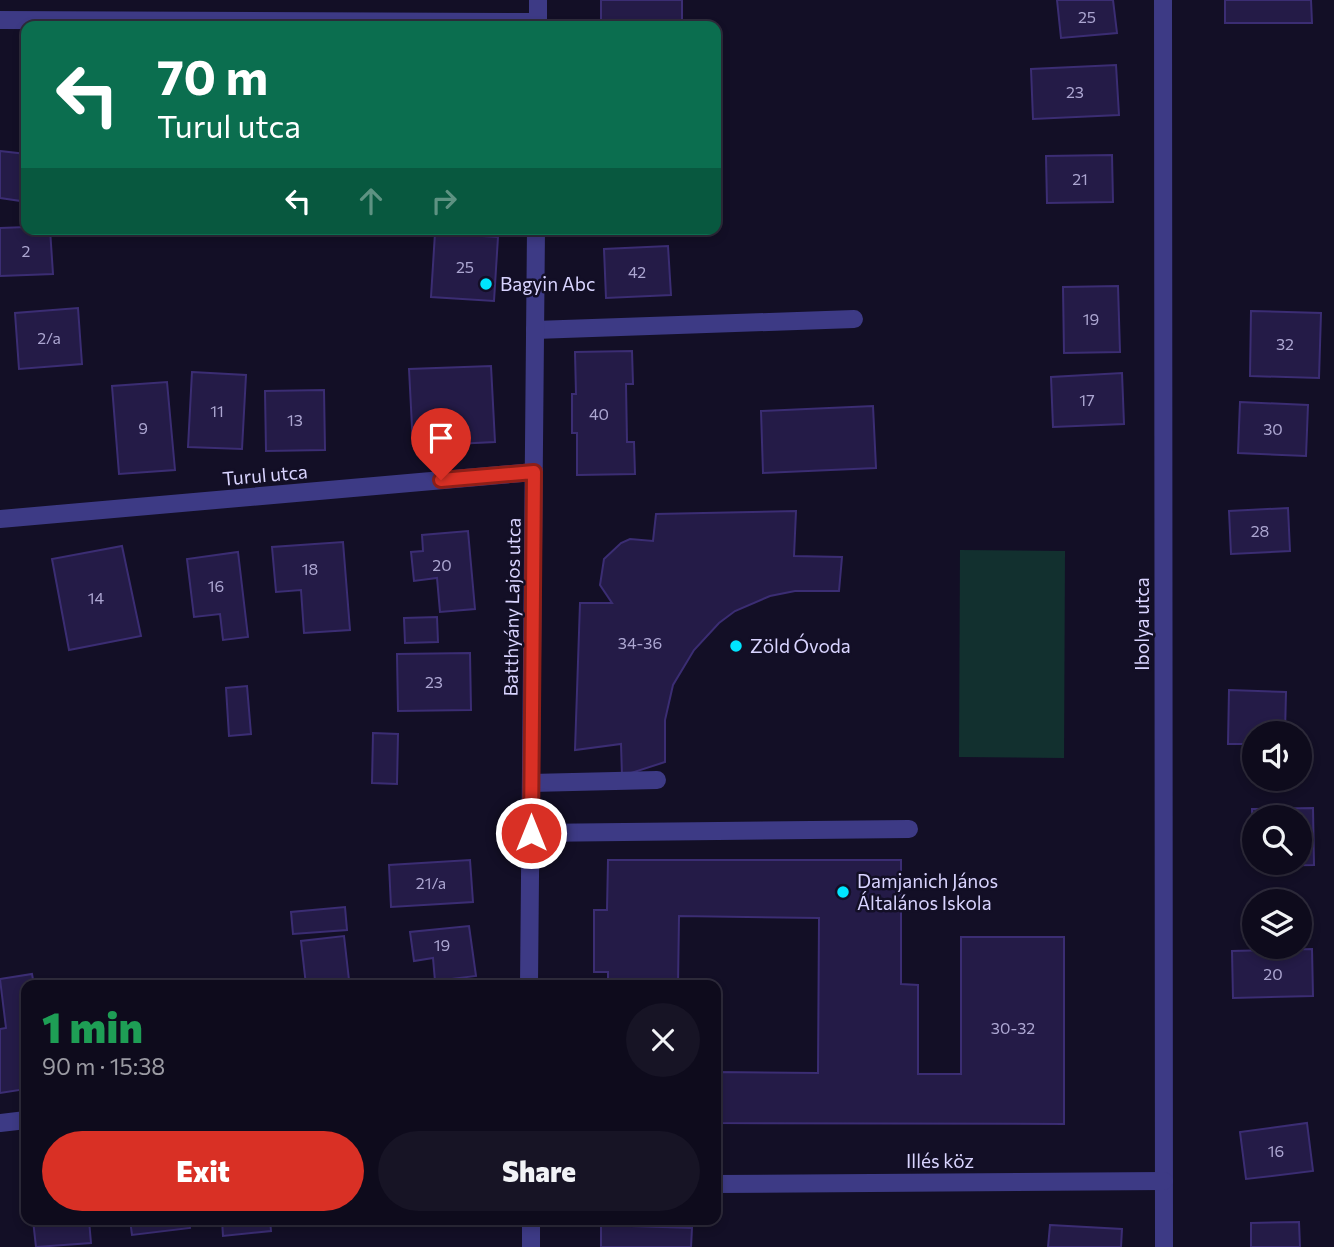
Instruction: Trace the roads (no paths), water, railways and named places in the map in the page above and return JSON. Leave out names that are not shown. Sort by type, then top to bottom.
[{"type":"street","points":[[538,0],[538,21]]},
{"type":"street","name":"Ibolya utca","points":[[1163,0],[1164,1247]]},
{"type":"street","points":[[0,20],[134,21]]},
{"type":"street","name":"Batthyány Lajos utca","points":[[530,980],[536,235]]},
{"type":"street","points":[[535,330],[854,319]]},
{"type":"street","name":"Turul utca","points":[[0,519],[534,472]]},
{"type":"street","points":[[531,783],[657,780]]},
{"type":"street","points":[[531,833],[909,829]]},
{"type":"street","points":[[0,1123],[21,1121]]},
{"type":"street","name":"Illés köz","points":[[721,1184],[1164,1181]]},
{"type":"street","points":[[531,1225],[531,1247]]},
{"type":"place","name":"Bagyin Abc","points":[[486,284]]},
{"type":"place","name":"Zöld Óvoda","points":[[736,646]]},
{"type":"place","name":"Damjanich János Általános Iskola","points":[[843,892]]}]
